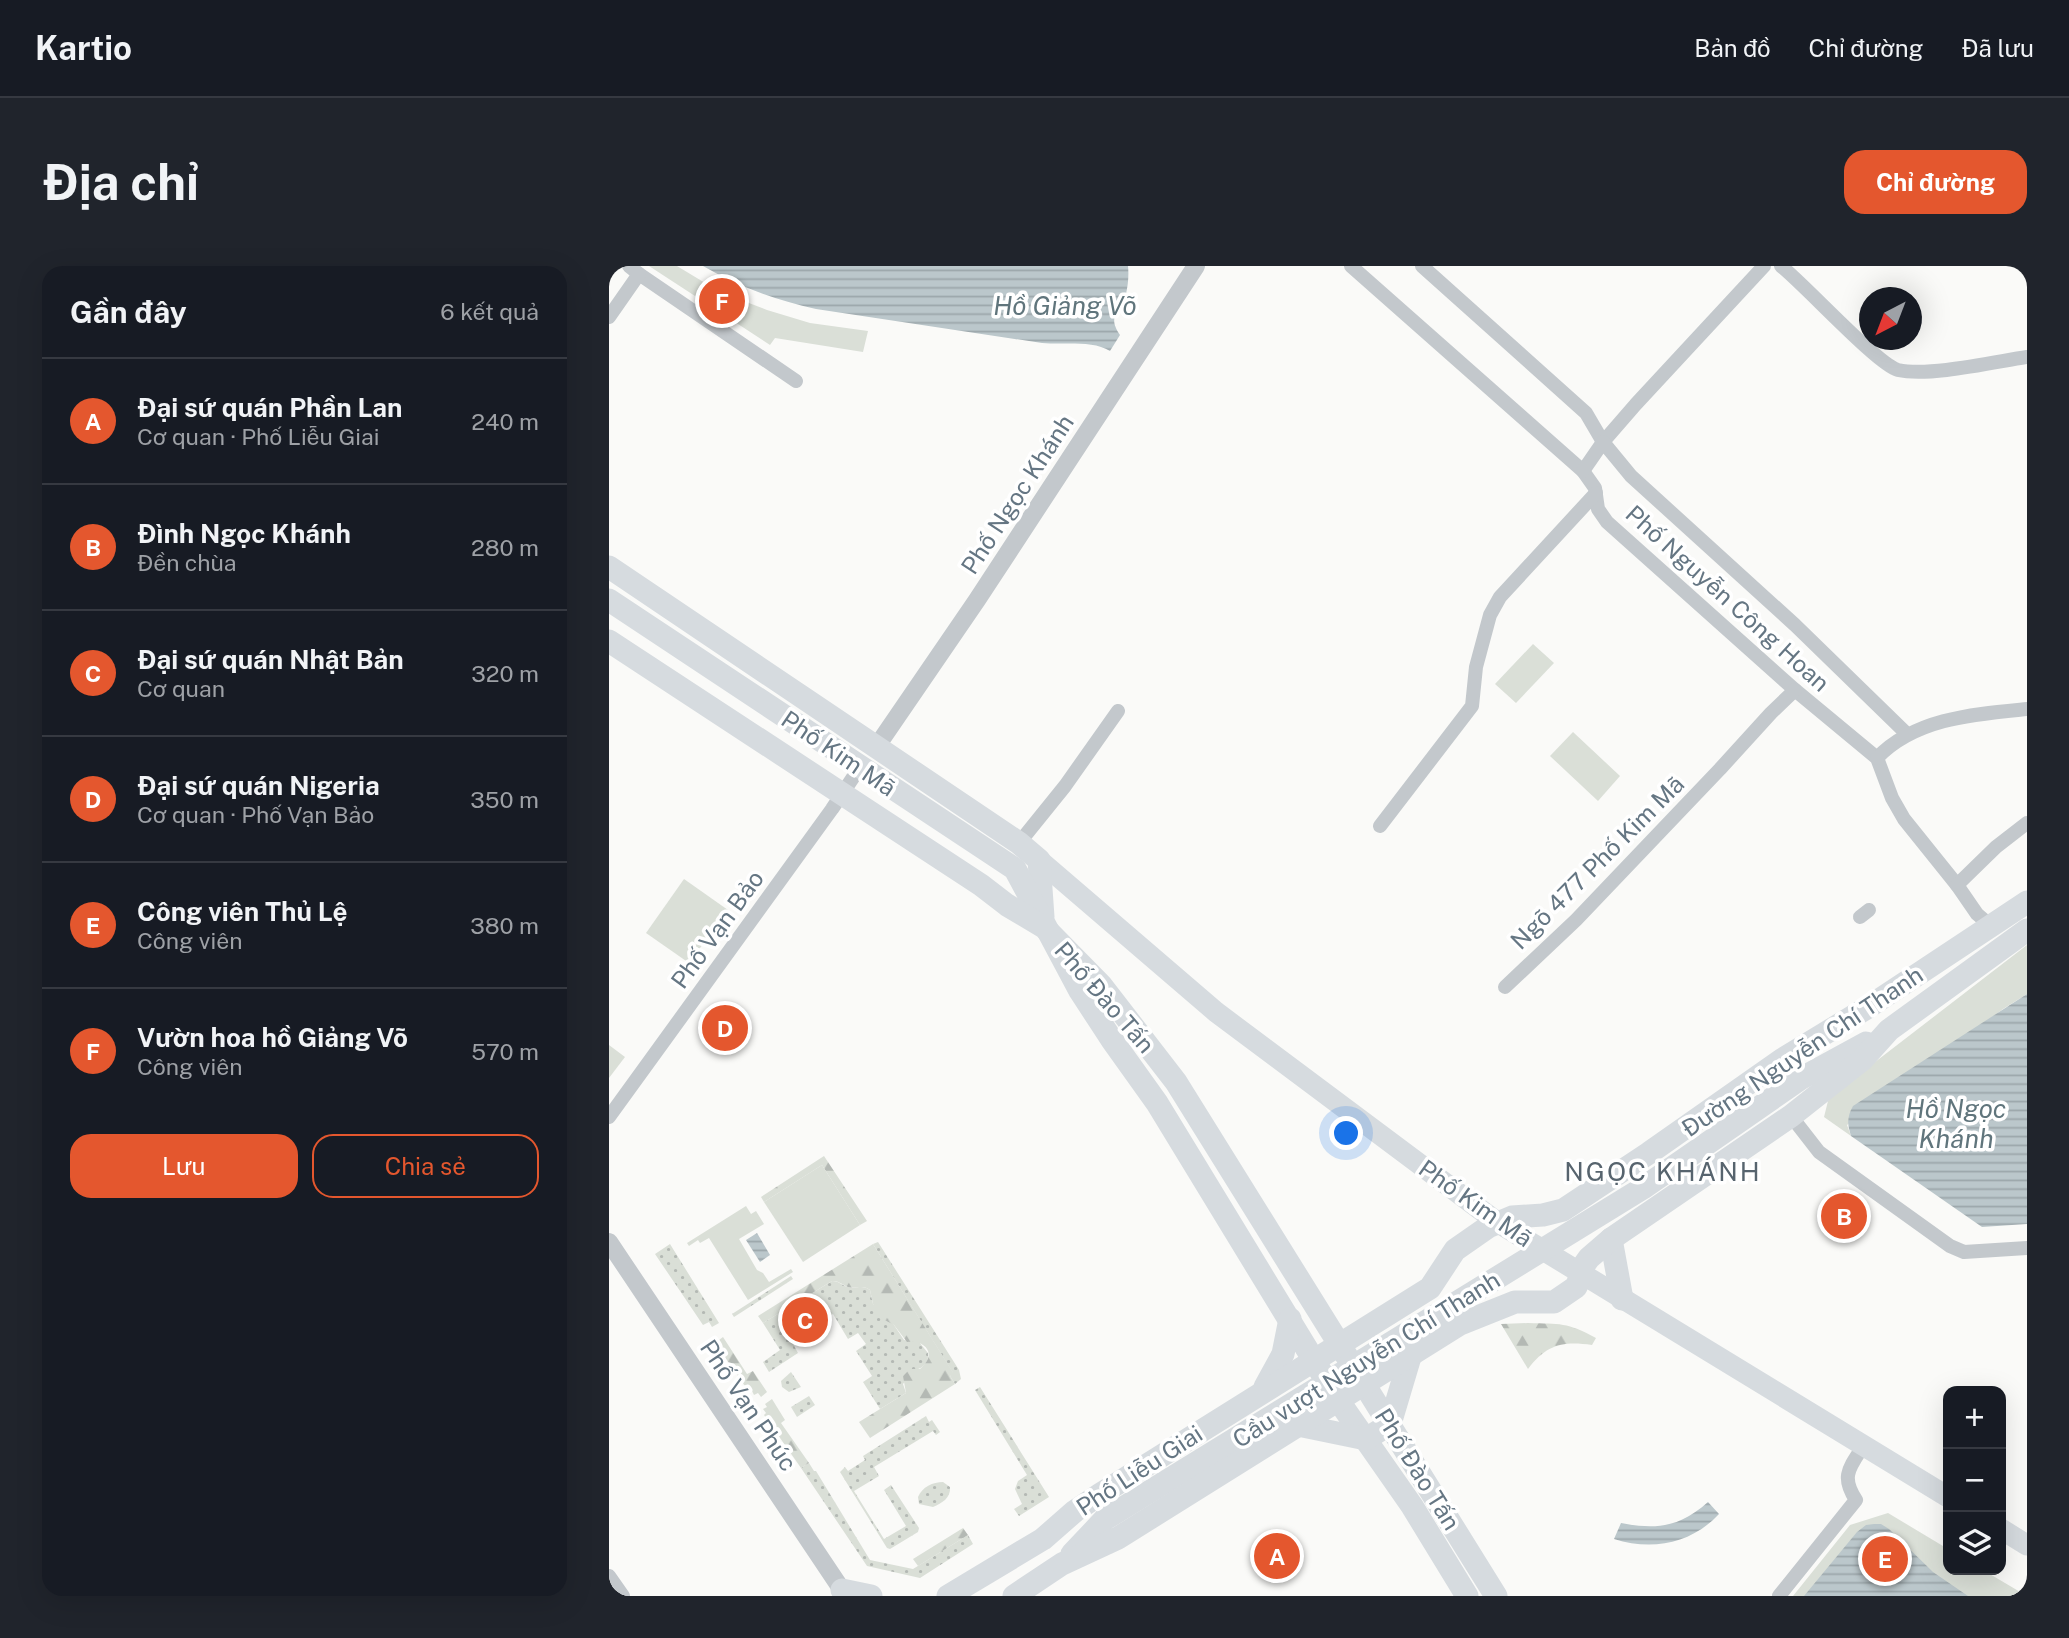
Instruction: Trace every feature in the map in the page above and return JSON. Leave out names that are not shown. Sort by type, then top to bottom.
[{"type":"main road","name":"Phố Kim Mã","points":[[609,567],[1020,843],[1216,1012],[1497,1222],[1943,1494]]},
{"type":"main road","name":"Phố Kim Mã","points":[[609,600],[1015,869],[1044,927]]},
{"type":"main road","name":"Phố Kim Mã","points":[[609,641],[1044,927]]},
{"type":"main road","points":[[708,666],[723,642]]},
{"type":"main road","points":[[1039,860],[1044,927]]},
{"type":"main road","name":"Đường Nguyễn Chí Thanh","points":[[1497,1222],[1512,1217],[1543,1215],[1563,1210],[1783,1059],[1870,1006],[2027,902]]},
{"type":"main road","name":"Phố Đào Tấn","points":[[1044,927],[1080,991],[1157,1103],[1308,1351],[1412,1506],[1467,1596]]},
{"type":"main road","name":"Phố Đào Tấn","points":[[1044,927],[1101,985],[1176,1082],[1496,1596]]},
{"type":"main road","name":"Đường Nguyễn Chí Thanh","points":[[1579,1272],[1589,1258],[1611,1240],[1791,1116],[1862,1060],[1889,1030],[2027,930]]},
{"type":"main road","name":"Cầu vượt Nguyễn Chí Thanh","points":[[1800,1079],[1870,1006]]},
{"type":"main road","name":"Cầu vượt Nguyễn Chí Thanh","points":[[1042,1539],[1105,1519],[1643,1188],[1800,1079],[1889,1030]]},
{"type":"main road","points":[[1597,1189],[1595,1212],[1604,1221],[1630,1226]]},
{"type":"main road","points":[[1334,1335],[1430,1288],[1455,1250],[1497,1222]]},
{"type":"main road","points":[[1611,1240],[1622,1299]]},
{"type":"main road","name":"Phố Liễu Giai","points":[[1014,1596],[1062,1563],[1118,1538],[1461,1324],[1515,1302],[1554,1303],[1576,1287],[1579,1272]]},
{"type":"main road","points":[[1430,1288],[1453,1298],[1460,1308],[1461,1324]]},
{"type":"main road","points":[[1262,1391],[1283,1354],[1290,1319]]},
{"type":"main road","name":"Phố Liễu Giai","points":[[948,1596],[1042,1539],[1075,1511],[1262,1391],[1308,1351],[1334,1335]]},
{"type":"main road","points":[[1298,1425],[1366,1439],[1390,1424],[1410,1357]]},
{"type":"main road","points":[[1235,1408],[1259,1426],[1261,1448]]},
{"type":"main road","name":"Cầu vượt Nguyễn Chí Thanh","points":[[1062,1563],[1105,1519]]},
{"type":"main road","points":[[2006,1532],[2027,1545]]},
{"type":"main road","points":[[844,1593],[871,1596]]},
{"type":"street","name":"Phố Ngọc Khánh","points":[[877,746],[977,600],[1196,266]]},
{"type":"street","name":"Phố Nguyễn Công Hoan","points":[[1351,266],[1583,471],[1592,482],[1598,509],[1607,522],[1795,690],[1877,758],[1900,813],[1977,914],[1991,926]]},
{"type":"street","name":"Phố Nguyễn Công Hoan","points":[[1422,266],[1586,413],[1630,477],[1795,625],[1907,734]]},
{"type":"street","points":[[1583,471],[1636,404],[1764,266]]},
{"type":"street","points":[[1781,266],[1894,370],[1937,370],[2027,357]]},
{"type":"street","points":[[609,317],[634,270],[796,381]]},
{"type":"street","points":[[1380,826],[1472,706],[1476,667],[1490,615],[1500,597],[1596,494]]},
{"type":"street","name":"Ngõ 477 Phố Kim Mã","points":[[1505,987],[1576,920],[1795,690]]},
{"type":"street","points":[[1877,758],[1907,734],[1967,715],[2027,709]]},
{"type":"street","points":[[1020,843],[1065,786],[1118,711]]},
{"type":"street","name":"Phố Vạn Bảo","points":[[609,1117],[843,794],[860,766]]},
{"type":"street","points":[[1957,885],[1996,847],[2027,823]]},
{"type":"street","points":[[1791,1116],[1819,1152],[1950,1246],[1964,1252],[2027,1248]]},
{"type":"street","name":"Phố Vạn Phúc","points":[[609,1242],[844,1593]]},
{"type":"street","points":[[1779,1596],[1856,1500],[1848,1488],[1847,1474],[1864,1445]]},
{"type":"street","points":[[609,1576],[623,1596]]},
{"type":"green space","points":[[649,266],[677,266],[720,292],[810,323],[868,331],[863,352],[775,338],[770,345]]},
{"type":"green space","points":[[1533,644],[1554,663],[1516,703],[1495,684]]},
{"type":"green space","points":[[1573,732],[1620,776],[1598,801],[1550,756]]},
{"type":"green space","points":[[684,879],[728,910],[689,963],[646,933]]},
{"type":"green space","points":[[2027,945],[2027,994],[1847,1125],[1851,1136],[1824,1117],[1828,1101],[1840,1089]]},
{"type":"green space","points":[[609,1045],[625,1057],[609,1078]]},
{"type":"green space","points":[[824,1156],[867,1221],[860,1225],[822,1165],[764,1202],[761,1197]]},
{"type":"green space","points":[[822,1165],[860,1225],[803,1262],[764,1202]]},
{"type":"green space","points":[[746,1206],[751,1214],[756,1211],[764,1224],[739,1239],[757,1270],[763,1273],[769,1282],[791,1269],[793,1272],[748,1300],[709,1238],[700,1243],[698,1240],[689,1246],[687,1243]]},
{"type":"green space","points":[[878,1242],[959,1370],[961,1379],[955,1384],[950,1376],[953,1373],[873,1244]]},
{"type":"green space","points":[[670,1244],[719,1323],[712,1327],[709,1322],[703,1325],[655,1254]]},
{"type":"green space","points":[[873,1244],[954,1374],[950,1376],[955,1384],[870,1438],[859,1422],[906,1393],[903,1376],[910,1369],[920,1369],[925,1364],[929,1354],[924,1346],[907,1342],[894,1325],[881,1318],[873,1304],[870,1290],[864,1287],[848,1287],[834,1281],[763,1323],[758,1316]]},
{"type":"green space","points":[[791,1276],[793,1279],[734,1317],[732,1314]]},
{"type":"green space","points":[[832,1281],[848,1287],[864,1287],[870,1290],[873,1304],[894,1325],[904,1340],[919,1342],[928,1353],[925,1364],[915,1370],[903,1384],[906,1393],[880,1409],[863,1382],[872,1376],[856,1351],[866,1344],[858,1333],[848,1339],[833,1314],[817,1324],[819,1328],[811,1333],[806,1327],[794,1334],[796,1338],[792,1342],[798,1353],[769,1372],[763,1362],[780,1350],[763,1323]]},
{"type":"green space","points":[[1501,1324],[1563,1325],[1596,1338],[1592,1345],[1564,1344],[1549,1349],[1528,1369]]},
{"type":"green space","points":[[723,1337],[747,1374],[753,1371],[767,1392],[761,1397],[758,1393],[754,1395],[752,1391],[749,1392],[715,1343]]},
{"type":"green space","points":[[791,1372],[801,1387],[789,1392],[782,1387],[781,1381]]},
{"type":"green space","points":[[980,1387],[1049,1497],[1019,1516],[1014,1509],[1022,1504],[1015,1489],[1018,1481],[1027,1475],[975,1390]]},
{"type":"green space","points":[[809,1396],[815,1405],[797,1417],[791,1407]]},
{"type":"green space","points":[[772,1399],[785,1420],[781,1423],[809,1463],[801,1468],[764,1415],[766,1413],[763,1409],[767,1407],[765,1404]]},
{"type":"green space","points":[[926,1416],[940,1432],[936,1435],[933,1431],[874,1467],[879,1476],[854,1491],[884,1539],[906,1526],[884,1490],[891,1485],[919,1528],[918,1532],[890,1549],[840,1472],[845,1467],[848,1471],[865,1460],[863,1456]]},
{"type":"green space","points":[[809,1463],[870,1560],[913,1569],[968,1535],[973,1544],[920,1578],[867,1566],[801,1468]]},
{"type":"green space","points":[[943,1482],[950,1487],[945,1500],[933,1507],[919,1504],[918,1497],[922,1490]]},
{"type":"green space","points":[[1888,1513],[1943,1546],[1943,1575],[1991,1575],[2027,1596],[1793,1596],[1850,1525]]},
{"type":"green space","points":[[963,1528],[968,1535],[918,1566],[913,1559]]},
{"type":"water","name":"Hồ Giảng Võ","points":[[703,266],[1128,266],[1128,276],[1124,300],[1114,318],[1120,335],[1110,351],[1095,345],[1042,343],[816,309],[758,292]]},
{"type":"water","name":"Hồ Ngọc Khánh","points":[[2027,994],[2027,1224],[1982,1227],[1851,1136],[1849,1117],[1853,1106]]},
{"type":"water","points":[[757,1233],[770,1255],[760,1262],[746,1240]]},
{"type":"water","points":[[1708,1502],[1719,1514],[1696,1532],[1683,1538],[1657,1544],[1628,1543],[1614,1539],[1621,1523],[1667,1525],[1688,1517]]},
{"type":"water","points":[[1881,1524],[1933,1572],[1968,1596],[1804,1596],[1857,1532],[1866,1525]]},
{"type":"place","name":"Vườn hoa hồ Giảng Võ","points":[[722,301]]},
{"type":"place","name":"Đại sứ quán Nigeria","points":[[725,1028]]},
{"type":"place","name":"Đình Ngọc Khánh","points":[[1844,1216]]},
{"type":"place","name":"Đại sứ quán Nhật Bản","points":[[805,1320]]},
{"type":"place","name":"Đại sứ quán Phần Lan","points":[[1277,1556]]},
{"type":"place","name":"Công viên Thủ Lệ","points":[[1885,1559]]},
{"type":"district","name":"NGỌC KHÁNH","points":[[1663,1171]]}]
